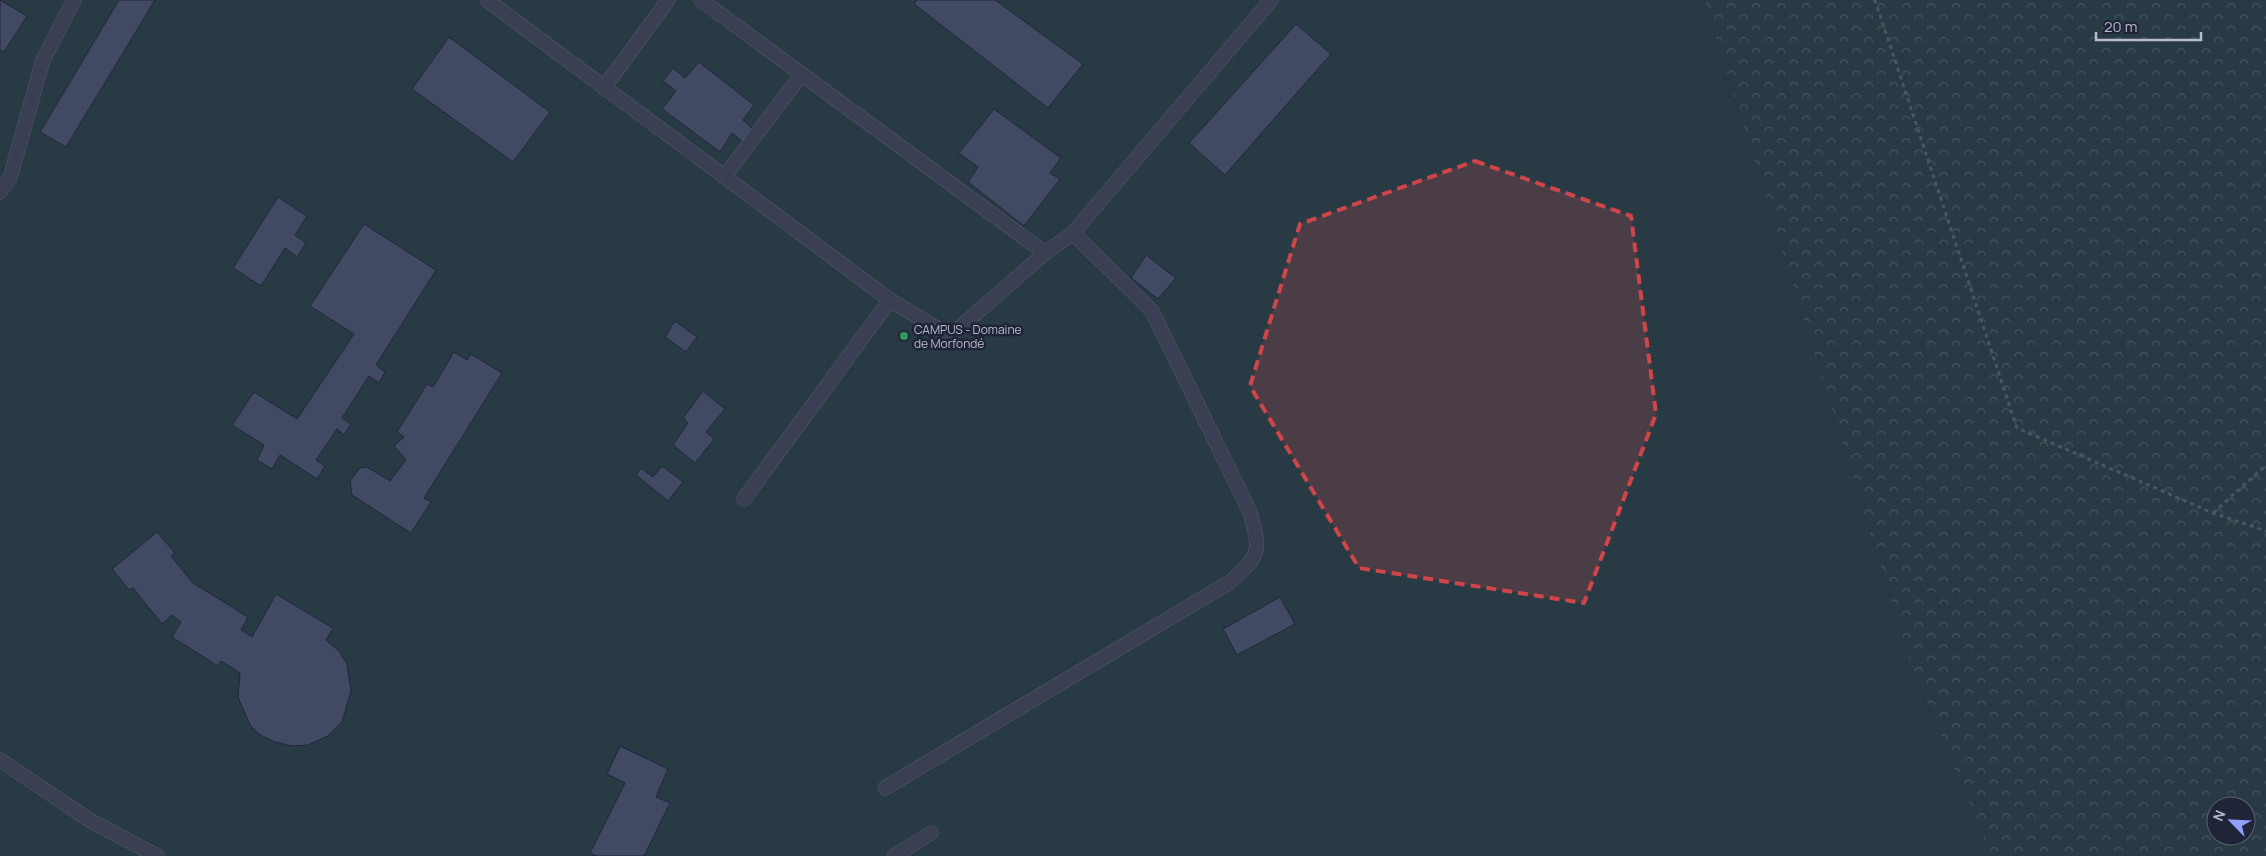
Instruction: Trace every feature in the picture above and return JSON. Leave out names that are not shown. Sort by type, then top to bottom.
[{"type":"lane","points":[[0,192],[10,178],[43,60],[74,0]]},
{"type":"lane","points":[[486,0],[890,300],[950,336],[1045,253],[1073,233],[1271,0]]},
{"type":"lane","points":[[604,88],[668,0]]},
{"type":"lane","points":[[701,0],[1045,253]]},
{"type":"lane","points":[[724,177],[802,74]]},
{"type":"lane","points":[[885,788],[1230,582],[1252,562],[1258,541],[1250,512],[1152,311],[1073,233]]},
{"type":"lane","points":[[744,499],[890,300]]},
{"type":"lane","points":[[0,760],[91,821],[157,856]]},
{"type":"lane","points":[[894,856],[930,833]]},
{"type":"path","points":[[1874,0],[2017,428],[2213,513],[2266,531]]},
{"type":"path","points":[[2213,513],[2266,465]]},
{"type":"highlighted area","points":[[1475,161],[1631,216],[1656,414],[1584,603],[1359,568],[1250,386],[1300,224]]},
{"type":"green space","name":"CAMPUS - Domaine de Morfondé","points":[[0,0],[1704,0],[1913,671],[1991,856],[0,856]]},
{"type":"green space","points":[[1704,0],[2266,0],[2266,856],[1991,856],[1913,671]]},
{"type":"building","points":[[0,0],[27,16],[4,52],[0,50]]},
{"type":"building","points":[[119,0],[155,0],[66,147],[40,132]]},
{"type":"building","points":[[917,0],[995,0],[1083,64],[1048,108],[914,4]]},
{"type":"building","points":[[1296,24],[1331,54],[1225,175],[1189,143]]},
{"type":"building","points":[[449,37],[550,112],[513,162],[412,89]]},
{"type":"building","points":[[699,62],[754,105],[743,120],[755,131],[745,144],[732,133],[720,152],[662,109],[676,91],[663,81],[673,68],[685,78]]},
{"type":"building","points":[[994,109],[1061,158],[1050,173],[1060,179],[1024,226],[968,182],[978,167],[959,153]]},
{"type":"building","points":[[278,197],[307,216],[295,235],[306,243],[297,257],[285,248],[261,286],[233,268]]},
{"type":"building","points":[[364,224],[436,270],[376,365],[385,372],[379,383],[369,376],[342,418],[351,424],[344,435],[337,429],[316,460],[325,466],[317,479],[280,455],[272,469],[257,460],[264,445],[232,425],[254,392],[297,419],[354,334],[310,306]]},
{"type":"building","points":[[1146,255],[1176,278],[1158,299],[1131,278]]},
{"type":"building","points":[[675,321],[697,337],[686,352],[665,337]]},
{"type":"building","points":[[454,352],[467,360],[471,354],[502,373],[424,498],[431,502],[411,533],[352,495],[350,481],[360,468],[367,467],[390,481],[406,460],[394,446],[404,437],[397,432],[427,384],[433,387]]},
{"type":"building","points":[[703,391],[725,409],[706,432],[714,439],[695,463],[673,445],[688,423],[683,418]]},
{"type":"building","points":[[662,466],[683,482],[668,501],[636,475],[641,468],[653,477]]},
{"type":"building","points":[[157,532],[175,553],[171,556],[193,583],[248,617],[241,630],[252,637],[276,594],[333,628],[326,640],[339,651],[347,664],[351,691],[342,722],[328,736],[308,745],[292,746],[275,742],[260,735],[250,725],[238,697],[240,673],[221,661],[218,666],[172,637],[181,622],[172,615],[162,624],[133,588],[129,590],[112,569]]},
{"type":"building","points":[[1280,597],[1295,624],[1237,655],[1223,629]]},
{"type":"building","points":[[620,746],[668,769],[656,797],[670,803],[644,856],[596,856],[590,853],[625,783],[607,774]]},
{"type":"place","name":"CAMPUS - Domaine de Morfondé","points":[[904,336]]}]
